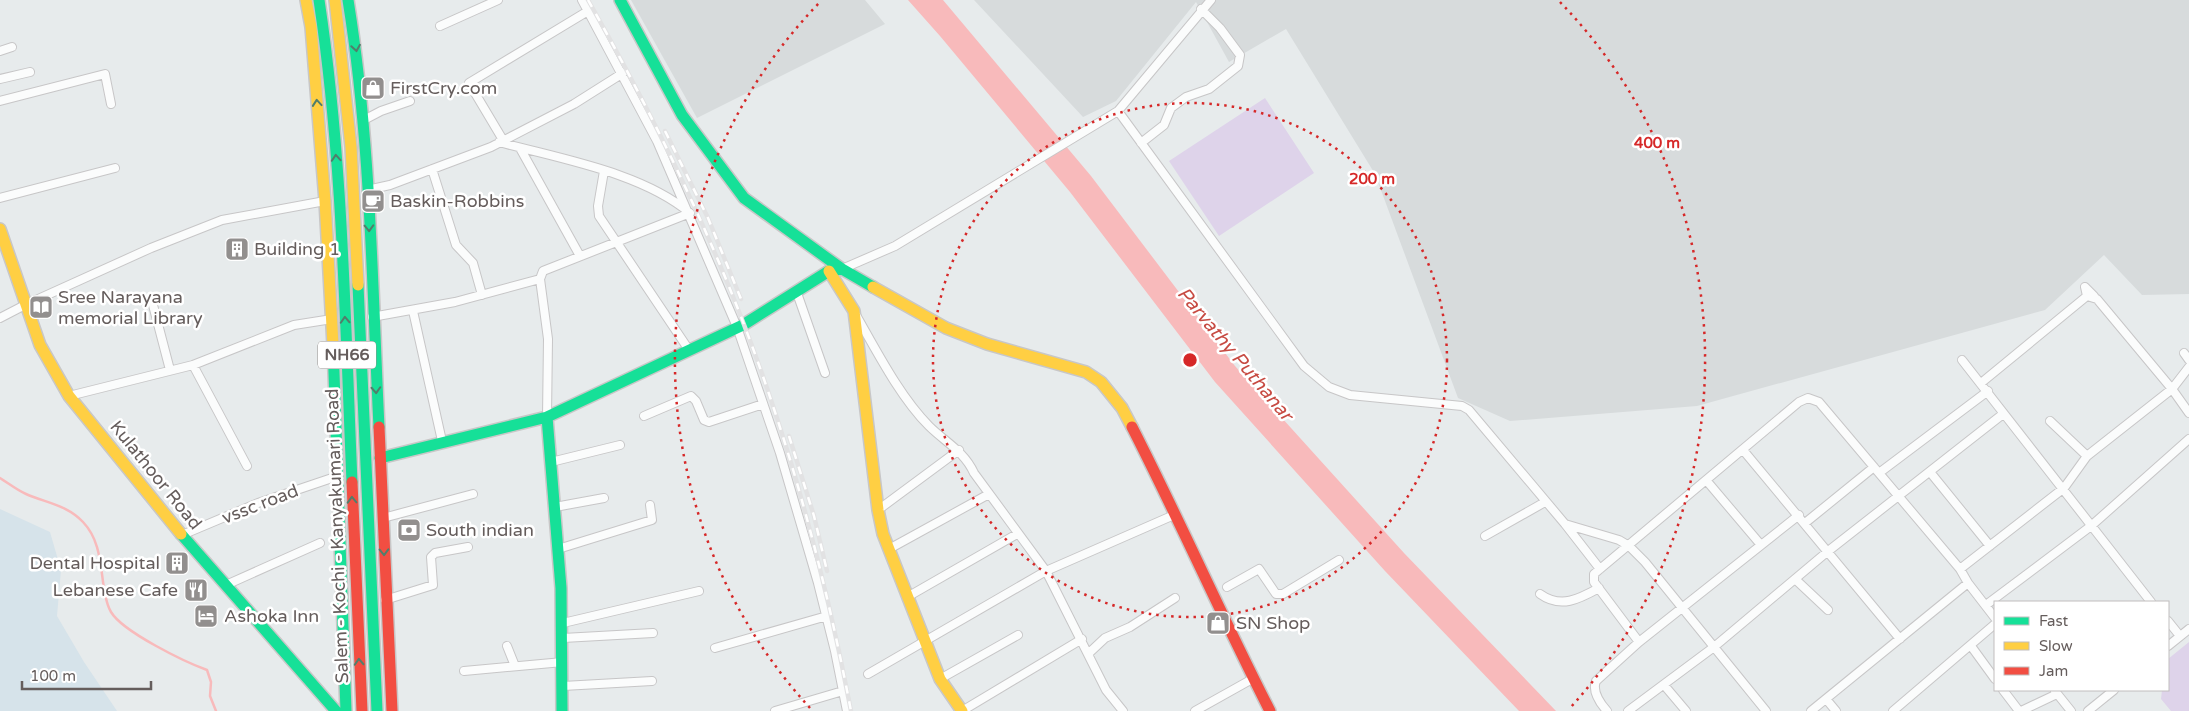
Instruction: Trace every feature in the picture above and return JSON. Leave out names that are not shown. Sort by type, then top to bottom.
[{"type":"main road","points":[[306,0],[311,27],[326,201],[346,711]]},
{"type":"main road","name":"Salem - Kochi - Kanyakumari Road","points":[[319,0],[330,72],[340,213],[362,711]]},
{"type":"main road","name":"Salem - Kochi - Kanyakumari Road","points":[[335,0],[351,147],[377,711]]},
{"type":"main road","points":[[348,0],[357,56],[368,190],[385,600],[392,711]]},
{"type":"main road","points":[[620,0],[682,115],[744,198],[842,269],[946,328],[987,344],[1086,372],[1101,382],[1122,408],[1163,488],[1174,515],[1270,711]]},
{"type":"main road","name":"Kulathoor Road","points":[[0,229],[40,345],[69,396],[182,535],[336,711]]},
{"type":"main road","points":[[380,458],[442,441],[547,417],[737,328],[797,293],[829,271],[842,269]]},
{"type":"main road","points":[[829,271],[854,311],[878,510],[883,534],[927,641],[940,679],[962,711]]},
{"type":"main road","points":[[547,417],[562,622],[562,711]]},
{"type":"street","points":[[440,26],[498,0]]},
{"type":"street","points":[[582,0],[623,73],[690,213],[737,328],[780,453],[827,616],[847,711]]},
{"type":"street","points":[[842,269],[895,246],[993,189],[1118,111],[1210,0]]},
{"type":"street","points":[[1141,143],[1164,125],[1171,108],[1186,97],[1209,89],[1238,66],[1240,55],[1220,28],[1201,9]]},
{"type":"street","points":[[588,11],[469,83],[501,141],[604,171],[655,191],[690,213]]},
{"type":"street","points":[[0,52],[12,47]]},
{"type":"street","points":[[0,79],[30,72]]},
{"type":"street","points":[[368,190],[390,185],[501,141],[574,104],[623,73]]},
{"type":"street","points":[[0,100],[105,74],[111,104]]},
{"type":"street","points":[[362,121],[381,111],[410,101]]},
{"type":"street","points":[[1118,111],[1304,366],[1329,387],[1350,394],[1462,406],[1469,410],[1565,524],[1600,569]]},
{"type":"street","points":[[520,148],[580,256]]},
{"type":"street","points":[[0,198],[115,168]]},
{"type":"street","points":[[432,169],[456,245],[473,263],[482,295]]},
{"type":"street","points":[[604,171],[598,212],[615,243],[689,350]]},
{"type":"street","points":[[0,318],[152,248],[222,220],[326,201]]},
{"type":"street","points":[[547,417],[548,339],[540,279],[547,268],[690,213]]},
{"type":"street","points":[[372,317],[412,311],[540,279]]},
{"type":"street","points":[[797,293],[826,373]]},
{"type":"street","points":[[1981,383],[2090,296],[2172,389],[2189,413]]},
{"type":"street","points":[[153,305],[170,370]]},
{"type":"street","points":[[412,311],[442,441]]},
{"type":"street","points":[[854,311],[889,372],[929,425],[959,450],[1017,534],[1046,570],[1106,690],[1123,711]]},
{"type":"street","points":[[69,396],[193,365],[294,325],[332,319]]},
{"type":"street","points":[[1962,360],[2003,414],[2064,488],[2091,526],[2150,601]]},
{"type":"street","points":[[193,365],[247,466]]},
{"type":"street","points":[[1960,569],[2064,488],[2087,456],[2172,389],[2189,366]]},
{"type":"street","points":[[1805,523],[1988,392]]},
{"type":"street","points":[[644,416],[691,396],[696,401],[704,420],[709,422],[763,404]]},
{"type":"street","points":[[1639,642],[1593,578],[1600,569],[1799,402],[1813,398],[1819,402],[1960,569],[1968,583],[1994,617]]},
{"type":"street","points":[[1628,711],[1714,647],[1827,552],[2003,414]]},
{"type":"street","points":[[2050,421],[2087,456]]},
{"type":"street","points":[[1986,605],[2091,526],[2189,439]]},
{"type":"street","points":[[551,462],[620,445]]},
{"type":"street","points":[[878,510],[959,450]]},
{"type":"street","points":[[1743,450],[1900,638]]},
{"type":"street","points":[[1930,472],[1990,546]]},
{"type":"street","name":"vssc road","points":[[182,535],[258,503],[338,476]]},
{"type":"street","points":[[1706,480],[1761,545]]},
{"type":"street","points":[[383,518],[473,494]]},
{"type":"street","points":[[889,549],[990,494]]},
{"type":"street","points":[[554,507],[604,498]]},
{"type":"street","points":[[1485,536],[1546,502]]},
{"type":"street","points":[[558,549],[652,520],[650,505]]},
{"type":"street","points":[[868,674],[1046,570],[1174,515]]},
{"type":"street","points":[[1607,711],[1597,697],[1594,688],[1596,680],[1639,642],[1799,515]]},
{"type":"street","points":[[1565,524],[1619,540],[1629,546],[1766,711]]},
{"type":"street","points":[[909,596],[1017,534]]},
{"type":"street","points":[[226,585],[320,543]]},
{"type":"street","points":[[385,600],[433,585],[431,557],[435,553],[468,547]]},
{"type":"street","points":[[1228,587],[1259,568],[1276,594],[1283,594],[1339,560]]},
{"type":"street","points":[[1795,579],[1828,610]]},
{"type":"street","points":[[1811,711],[1968,583]]},
{"type":"street","points":[[1540,594],[1549,600],[1572,602],[1599,588]]},
{"type":"street","points":[[562,622],[699,591]]},
{"type":"street","points":[[1089,653],[1105,638],[1130,627],[1175,598]]},
{"type":"street","points":[[715,648],[827,616]]},
{"type":"street","points":[[2169,622],[2180,636]]},
{"type":"street","points":[[1893,711],[1994,625]]},
{"type":"street","points":[[2169,645],[2189,629]]},
{"type":"street","points":[[562,638],[654,634]]},
{"type":"street","points":[[940,679],[1018,635]]},
{"type":"street","points":[[962,711],[1082,639]]},
{"type":"street","points":[[507,646],[515,666]]},
{"type":"street","points":[[1971,646],[1994,678]]},
{"type":"street","points":[[464,671],[562,662]]},
{"type":"street","points":[[1194,711],[1254,678]]},
{"type":"street","points":[[562,686],[652,681]]},
{"type":"street","points":[[1664,685],[1686,711]]},
{"type":"street","points":[[775,711],[843,690]]},
{"type":"street","points":[[2004,691],[2020,711],[2056,692],[2071,711]]},
{"type":"street","points":[[2088,711],[2113,691]]},
{"type":"street","points":[[1826,699],[1836,711]]},
{"type":"shaded area","points":[[631,0],[865,0],[885,24],[697,118]]},
{"type":"shaded area","points":[[908,0],[943,0],[1091,176],[1235,366],[1404,553],[1556,711],[1519,711],[1385,571],[1215,382],[1070,192]]},
{"type":"shaded area","points":[[974,0],[2189,0],[2189,294],[2142,295],[2104,255],[2045,310],[1697,406],[1510,421],[1458,398],[1375,174],[1286,29],[1229,62],[1196,2],[1116,101],[1083,117]]},
{"type":"shaded area","points":[[1265,98],[1314,173],[1219,236],[1169,161]]},
{"type":"shaded area","points":[[0,509],[50,532],[61,570],[57,616],[84,662],[117,711],[0,711]]},
{"type":"shaded area","points":[[2189,642],[2189,711],[2171,711],[2161,699],[2162,691],[2169,691],[2169,658]]},
{"type":"waterway","points":[[0,478],[26,494],[63,508],[83,522],[94,538],[97,547],[105,596],[111,612],[118,620],[141,637],[207,670],[211,682],[210,696],[216,711]]},
{"type":"railway","points":[[588,0],[615,48],[689,196],[712,246],[753,348],[806,515],[835,632],[851,711]]},
{"type":"railway","points":[[665,131],[708,218],[741,299]]},
{"type":"railway","points":[[789,436],[814,516],[827,571]]},
{"type":"traffic: fast","points":[[319,0],[327,60],[338,180],[352,482]]},
{"type":"traffic: fast","points":[[348,0],[362,106],[370,213],[379,427]]},
{"type":"traffic: fast","points":[[620,0],[682,115],[744,198],[842,269],[873,287]]},
{"type":"traffic: fast","points":[[380,458],[547,417],[743,325],[829,271],[842,269]]},
{"type":"traffic: fast","points":[[358,285],[377,711]]},
{"type":"traffic: fast","points":[[333,345],[346,711]]},
{"type":"traffic: fast","points":[[547,417],[561,588],[562,711]]},
{"type":"traffic: fast","points":[[181,534],[336,711]]},
{"type":"traffic: slow","points":[[306,0],[311,27],[325,201],[333,345]]},
{"type":"traffic: slow","points":[[335,0],[351,147],[358,285]]},
{"type":"traffic: slow","points":[[0,229],[40,345],[69,396],[181,534]]},
{"type":"traffic: slow","points":[[829,271],[854,311],[878,510],[883,534],[940,679],[962,711]]},
{"type":"traffic: slow","points":[[873,287],[946,328],[987,344],[1086,372],[1101,382],[1122,408],[1132,427]]},
{"type":"traffic: jam","points":[[379,427],[392,711]]},
{"type":"traffic: jam","points":[[1132,427],[1270,711]]},
{"type":"traffic: jam","points":[[352,482],[362,711]]},
{"type":"place","name":"FirstCry.com","points":[[373,88]]},
{"type":"place","name":"Baskin-Robbins","points":[[373,201]]},
{"type":"place","name":"Building 1","points":[[237,249]]},
{"type":"place","name":"Sree Narayana memorial Library","points":[[41,307]]},
{"type":"place","name":"South indian","points":[[409,530]]},
{"type":"place","name":"Dental Hospital","points":[[177,563]]},
{"type":"place","name":"Lebanese Cafe","points":[[196,590]]},
{"type":"place","name":"Ashoka Inn","points":[[206,616]]},
{"type":"place","name":"SN Shop","points":[[1218,623]]},
{"type":"water label","name":"Parvathy Puthanar","points":[[1235,354]]}]
